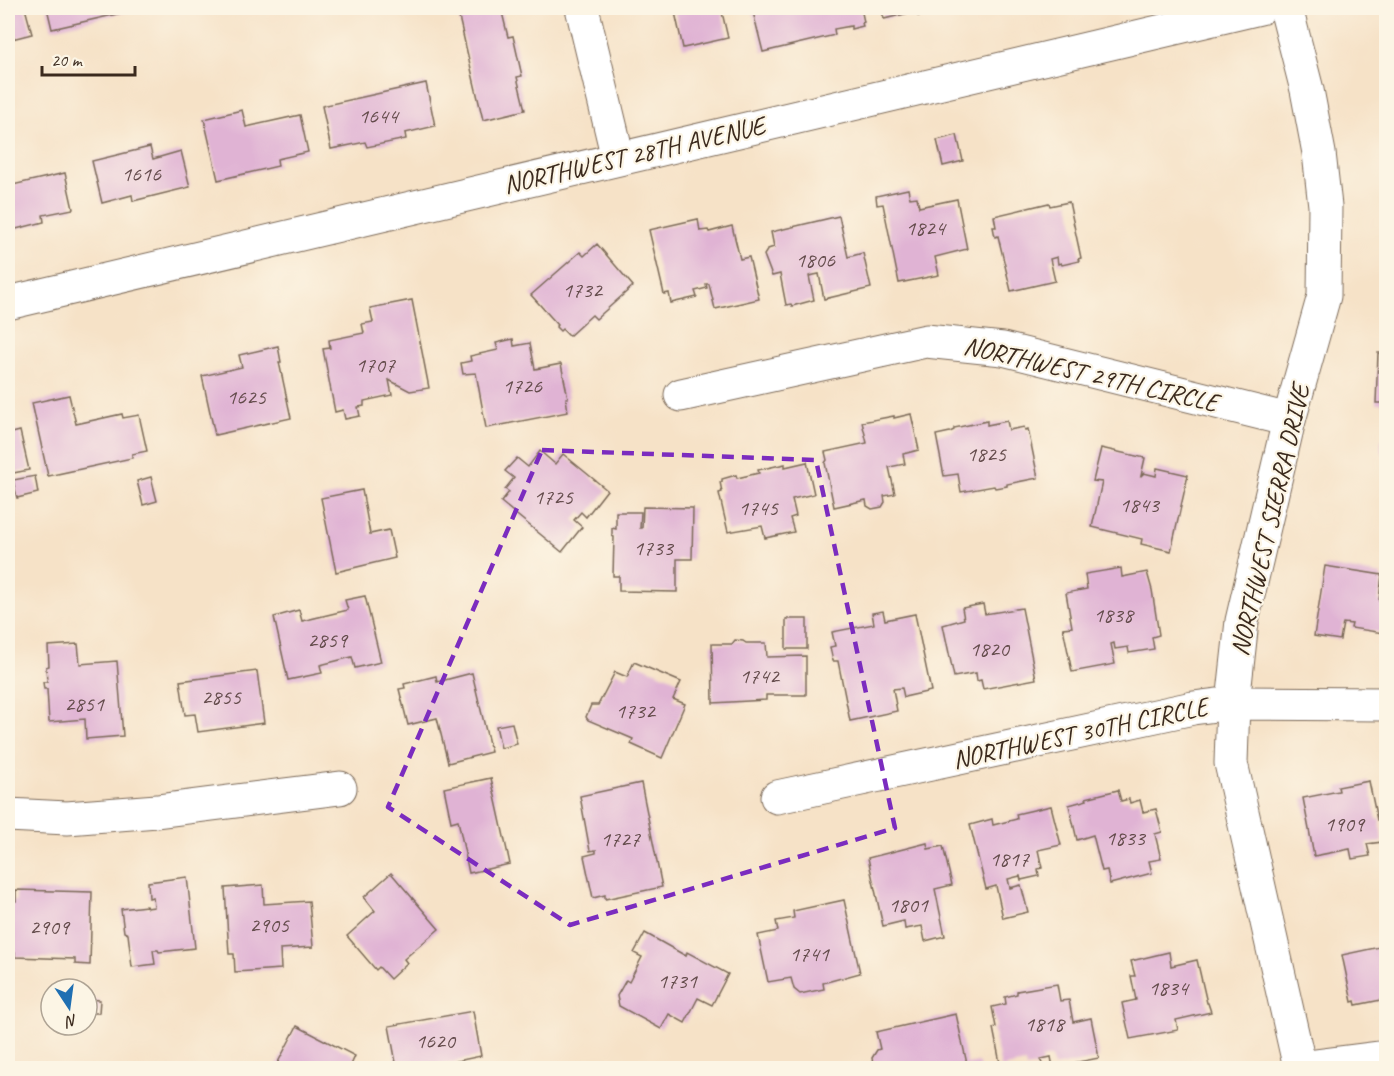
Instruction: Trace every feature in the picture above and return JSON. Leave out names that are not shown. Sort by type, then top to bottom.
[{"type":"street","points":[[582,8],[618,158]]},
{"type":"street","name":"NORTHWEST 28TH AVENUE","points":[[8,303],[1260,8]]},
{"type":"street","name":"NORTHWEST SIERRA DRIVE","points":[[1286,8],[1319,153],[1325,206],[1324,296],[1289,420],[1242,621],[1233,703],[1231,763],[1300,1068]]},
{"type":"street","name":"NORTHWEST 29TH CIRCLE","points":[[681,395],[926,341],[1003,349],[1289,420]]},
{"type":"street","name":"NORTHWEST 30TH CIRCLE","points":[[777,797],[1193,708],[1233,703],[1386,704]]},
{"type":"street","points":[[8,815],[67,819],[157,811],[340,788]]},
{"type":"street","points":[[1300,1068],[1386,1057]]},
{"type":"highlighted area","points":[[542,450],[816,460],[895,828],[570,925],[388,807]]},
{"type":"building","points":[[8,8],[25,8],[32,34],[8,40]]},
{"type":"building","points":[[47,8],[143,8],[52,29]]},
{"type":"building","points":[[483,8],[501,8],[508,37],[513,36],[522,76],[517,77],[525,110],[483,120],[458,13]]},
{"type":"building","points":[[674,8],[721,8],[728,38],[683,48]]},
{"type":"building","points":[[752,8],[861,8],[864,22],[863,26],[851,29],[851,26],[834,29],[835,35],[763,52]]},
{"type":"building","points":[[881,8],[950,8],[918,16],[917,11],[884,19]]},
{"type":"building","points":[[426,83],[435,126],[405,133],[406,139],[367,147],[365,142],[331,149],[322,106]]},
{"type":"building","points":[[242,110],[246,127],[300,115],[308,152],[277,159],[278,166],[218,180],[204,119]]},
{"type":"building","points":[[957,135],[963,161],[943,166],[937,140]]},
{"type":"building","points":[[150,147],[153,159],[181,151],[190,187],[133,201],[132,195],[102,203],[92,161]]},
{"type":"building","points":[[65,173],[73,209],[43,215],[44,222],[8,231],[8,186]]},
{"type":"building","points":[[908,189],[910,198],[917,197],[919,207],[957,199],[967,249],[935,257],[939,275],[899,283],[883,204],[877,205],[876,196]]},
{"type":"building","points":[[1069,202],[1081,258],[1078,259],[1079,261],[1062,265],[1058,264],[1057,257],[1050,259],[1055,281],[1011,291],[998,236],[995,237],[994,216],[1049,203],[1050,206]]},
{"type":"building","points":[[839,216],[848,257],[863,253],[871,288],[824,299],[819,274],[809,276],[814,300],[792,306],[791,304],[786,305],[780,274],[772,276],[764,255],[768,249],[774,247],[771,232]]},
{"type":"building","points":[[698,219],[700,231],[708,230],[709,232],[732,226],[740,259],[749,257],[759,299],[715,309],[709,284],[706,284],[707,288],[695,291],[697,297],[671,303],[669,293],[664,294],[649,230]]},
{"type":"building","points":[[597,244],[633,286],[596,319],[592,315],[569,336],[556,327],[558,325],[531,295],[580,252],[584,256]]},
{"type":"building","points":[[412,300],[429,388],[410,391],[389,380],[392,395],[364,401],[364,406],[358,407],[360,416],[345,419],[343,410],[335,412],[323,349],[330,348],[329,340],[364,333],[362,324],[373,322],[370,308]]},
{"type":"building","points":[[513,339],[514,346],[530,343],[535,369],[561,364],[568,398],[566,398],[568,412],[486,428],[476,373],[463,374],[461,363],[471,361],[470,356],[498,350],[496,343]]},
{"type":"building","points":[[278,346],[281,362],[279,362],[291,418],[215,435],[202,376],[242,367],[239,355]]},
{"type":"building","points":[[1378,353],[1386,353],[1386,407],[1383,407],[1383,403],[1376,403]]},
{"type":"building","points":[[69,395],[76,424],[122,414],[123,418],[139,415],[147,451],[132,454],[132,458],[48,476],[32,403]]},
{"type":"building","points":[[911,414],[919,450],[903,454],[905,464],[889,467],[895,494],[884,496],[885,502],[882,507],[872,509],[867,506],[866,500],[834,507],[825,452],[867,443],[862,422]]},
{"type":"building","points":[[987,421],[987,425],[1007,421],[1009,430],[1024,427],[1025,430],[1028,429],[1038,478],[1007,484],[1007,486],[961,492],[958,474],[944,476],[936,435],[950,432],[954,428]]},
{"type":"building","points":[[20,431],[29,470],[8,474],[8,434]]},
{"type":"building","points":[[1386,438],[1386,454],[1384,454],[1381,451],[1381,440]]},
{"type":"building","points":[[1101,448],[1145,458],[1141,476],[1144,473],[1156,476],[1157,468],[1188,475],[1171,551],[1141,544],[1142,539],[1092,527],[1102,482],[1093,481]]},
{"type":"building","points":[[540,451],[555,464],[563,454],[607,490],[586,517],[581,512],[574,520],[582,527],[562,552],[501,502],[509,492],[505,489],[514,478],[505,471],[517,458],[528,467]]},
{"type":"building","points":[[807,462],[814,494],[792,499],[796,516],[790,518],[794,532],[765,538],[762,526],[728,532],[719,493],[722,492],[720,482],[722,479],[759,473],[758,470],[785,464],[785,467]]},
{"type":"building","points":[[35,476],[38,493],[17,498],[13,480]]},
{"type":"building","points":[[151,477],[157,501],[143,505],[137,481]]},
{"type":"building","points":[[362,490],[370,534],[389,530],[395,558],[336,572],[321,498]]},
{"type":"building","points":[[643,507],[693,508],[692,559],[677,559],[677,592],[619,591],[619,576],[613,576],[614,537],[612,528],[616,529],[616,512],[641,512],[640,528],[642,528]]},
{"type":"building","points":[[1325,566],[1382,575],[1379,601],[1386,602],[1383,633],[1351,628],[1352,624],[1343,623],[1340,640],[1314,636]]},
{"type":"building","points":[[1121,568],[1122,577],[1147,572],[1159,635],[1152,637],[1154,649],[1129,653],[1128,647],[1115,649],[1114,643],[1111,644],[1115,664],[1072,672],[1063,628],[1072,627],[1066,593],[1087,589],[1085,574]]},
{"type":"building","points":[[365,596],[381,662],[355,668],[352,657],[320,665],[322,673],[288,680],[274,617],[299,610],[302,621],[348,610],[345,600]]},
{"type":"building","points":[[983,604],[985,614],[1022,608],[1036,679],[983,689],[981,680],[977,681],[976,673],[954,677],[943,625],[964,619],[962,608]]},
{"type":"building","points":[[883,611],[885,620],[915,614],[931,691],[904,697],[902,688],[893,689],[897,711],[850,721],[838,661],[833,661],[830,647],[835,646],[832,632],[874,624],[872,613]]},
{"type":"building","points":[[786,619],[807,619],[807,649],[786,649]]},
{"type":"building","points":[[735,640],[746,643],[766,643],[767,657],[806,656],[806,695],[766,695],[766,700],[713,703],[712,644],[732,644]]},
{"type":"building","points":[[78,644],[80,664],[117,661],[123,736],[86,739],[85,719],[49,722],[47,689],[44,689],[43,682],[47,682],[48,646]]},
{"type":"building","points":[[634,662],[681,682],[673,699],[685,704],[662,758],[631,744],[633,739],[588,720],[586,717],[591,705],[598,705],[615,672],[627,677]]},
{"type":"building","points":[[257,671],[264,723],[198,732],[195,714],[185,715],[180,681]]},
{"type":"building","points":[[472,673],[491,752],[448,763],[437,718],[408,725],[399,689],[405,688],[404,684],[436,676],[437,682]]},
{"type":"building","points":[[512,723],[517,744],[501,748],[496,726]]},
{"type":"building","points":[[491,778],[510,864],[469,873],[458,820],[451,822],[444,788]]},
{"type":"building","points":[[1369,781],[1377,820],[1380,819],[1382,842],[1367,844],[1370,856],[1352,859],[1350,849],[1314,856],[1303,798],[1339,791],[1338,787]]},
{"type":"building","points":[[641,783],[662,887],[605,899],[605,895],[593,898],[584,856],[596,853],[596,850],[590,851],[580,796]]},
{"type":"building","points":[[1118,790],[1121,801],[1129,799],[1130,803],[1140,800],[1143,812],[1156,809],[1162,832],[1155,834],[1161,859],[1149,861],[1152,873],[1110,884],[1107,870],[1102,871],[1093,835],[1077,840],[1069,805]]},
{"type":"building","points":[[1051,806],[1061,845],[1038,850],[1042,868],[1038,869],[1039,876],[1021,880],[1020,876],[1008,879],[1010,888],[1021,885],[1028,912],[1003,918],[996,886],[986,889],[970,825],[992,819],[993,825],[1017,819],[1016,814]]},
{"type":"building","points":[[927,843],[928,849],[943,846],[952,885],[935,889],[945,936],[925,941],[922,926],[905,929],[904,921],[883,926],[868,858]]},
{"type":"building","points":[[391,873],[439,929],[404,959],[407,963],[390,979],[379,967],[376,970],[347,936],[375,911],[364,897]]},
{"type":"building","points":[[187,877],[195,948],[159,952],[153,950],[155,964],[132,967],[128,934],[124,932],[121,909],[154,907],[153,897],[149,898],[148,882]]},
{"type":"building","points":[[263,885],[264,904],[309,901],[313,947],[280,949],[281,969],[235,972],[234,954],[229,954],[225,888]]},
{"type":"building","points":[[16,890],[92,892],[90,965],[75,964],[75,959],[15,957],[15,953],[8,953],[8,901],[16,901]]},
{"type":"building","points":[[844,900],[860,973],[823,983],[824,989],[800,994],[794,989],[791,978],[768,982],[758,935],[778,931],[776,921],[794,918],[793,911]]},
{"type":"building","points":[[645,933],[686,956],[687,952],[728,974],[712,1005],[698,998],[685,1023],[669,1014],[661,1029],[619,1006],[617,996],[626,980],[629,982],[642,957],[634,953]]},
{"type":"building","points":[[1384,946],[1386,949],[1386,999],[1356,1005],[1355,1001],[1352,1002],[1342,955]]},
{"type":"building","points":[[1169,952],[1171,966],[1197,960],[1211,1012],[1176,1020],[1178,1030],[1130,1039],[1122,1003],[1136,1000],[1131,976],[1135,976],[1131,961]]},
{"type":"building","points":[[1057,984],[1060,1001],[1069,1000],[1073,1022],[1091,1018],[1099,1058],[1053,1067],[1051,1057],[1041,1059],[1042,1065],[1026,1068],[1025,1063],[1001,1068],[993,1028],[996,1027],[992,1007],[1006,1004],[1005,997],[1017,994],[1017,991]]},
{"type":"building","points":[[473,1011],[481,1056],[424,1068],[397,1068],[389,1026]]},
{"type":"building","points":[[956,1014],[967,1064],[978,1062],[980,1068],[874,1068],[872,1058],[880,1049],[876,1032]]},
{"type":"building","points":[[297,1026],[355,1056],[351,1065],[353,1067],[275,1068]]}]
